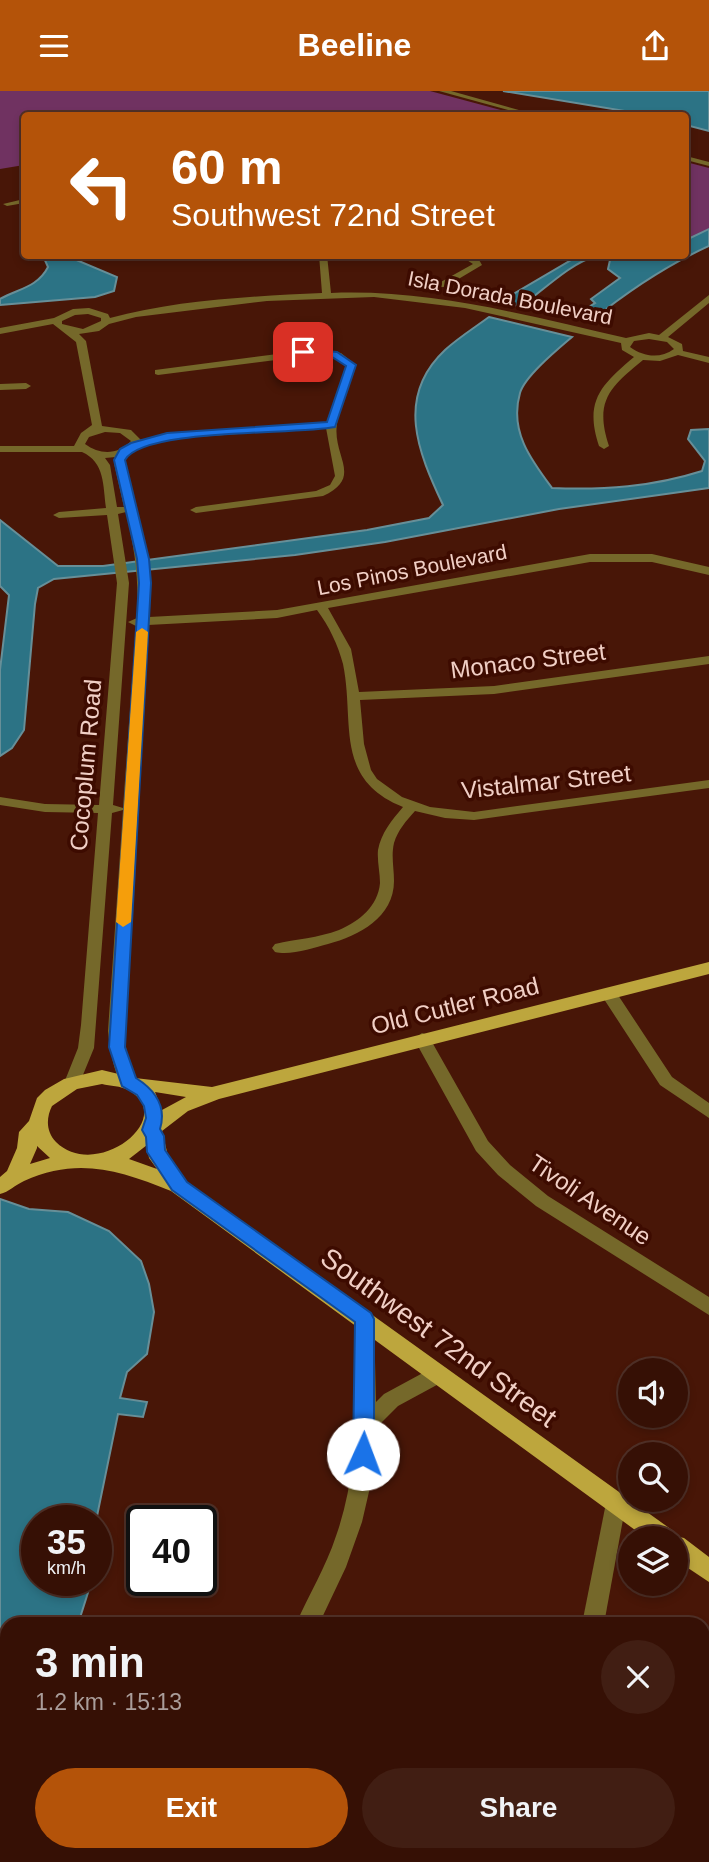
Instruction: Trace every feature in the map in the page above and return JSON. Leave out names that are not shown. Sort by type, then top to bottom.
[{"type":"main road","name":"Old Cutler Road","points":[[151,1129],[181,1106],[214,1093],[709,968]]},
{"type":"main road","points":[[5,1183],[71,1159],[98,1161],[133,1149],[151,1129],[154,1118],[153,1105],[143,1090],[131,1083],[102,1077],[72,1083],[50,1098],[38,1123],[43,1140],[49,1147],[71,1159]]},
{"type":"main road","name":"Old Cutler Road","points":[[131,1083],[214,1093]]},
{"type":"main road","points":[[5,1183],[27,1148],[29,1132],[38,1123]]},
{"type":"main road","name":"Southwest 72nd Street","points":[[151,1129],[159,1158],[177,1179],[178,1186]]},
{"type":"main road","name":"Southwest 72nd Street","points":[[98,1161],[131,1167],[178,1186],[648,1526]]},
{"type":"main road","points":[[688,1555],[709,1571]]},
{"type":"street","points":[[443,91],[522,112]]},
{"type":"street","points":[[689,159],[709,164]]},
{"type":"street","points":[[7,204],[21,202]]},
{"type":"street","points":[[323,259],[327,294]]},
{"type":"street","points":[[442,285],[477,267],[477,261],[472,259]]},
{"type":"street","name":"Isla Dorada Boulevard","points":[[102,321],[135,314],[258,299],[327,294],[444,301],[627,341],[642,336],[663,337]]},
{"type":"street","points":[[663,337],[707,302]]},
{"type":"street","points":[[62,326],[66,314],[81,311],[102,321]]},
{"type":"street","points":[[0,331],[102,321]]},
{"type":"street","points":[[102,321],[91,337],[107,411],[111,423],[133,439],[331,425]]},
{"type":"street","points":[[62,326],[80,339],[97,420],[97,426],[84,440]]},
{"type":"street","points":[[663,337],[676,342],[679,346],[677,352]]},
{"type":"street","points":[[627,341],[625,348],[641,357],[666,357],[677,352],[709,360]]},
{"type":"street","points":[[158,372],[303,352],[334,354],[348,361],[351,367],[331,425],[340,478],[331,489],[315,495],[196,510]]},
{"type":"street","points":[[604,446],[597,420],[598,404],[608,386],[641,357]]},
{"type":"street","points":[[0,387],[26,386]]},
{"type":"street","points":[[0,449],[47,447],[84,440],[104,429],[120,430]]},
{"type":"street","points":[[84,440],[94,454],[124,452],[133,439]]},
{"type":"street","name":"Cocoplum Road","points":[[124,452],[119,463],[143,559],[145,583],[116,1031],[119,1055],[131,1083]]},
{"type":"street","name":"Cocoplum Road","points":[[72,1083],[87,1044],[123,583],[122,560],[106,465],[94,454]]},
{"type":"street","points":[[59,515],[132,509]]},
{"type":"street","name":"Los Pinos Boulevard","points":[[121,622],[252,617],[590,558],[652,558],[709,571]]},
{"type":"street","name":"Vistalmar Street","points":[[321,607],[336,630],[345,651],[357,741],[368,776],[388,794],[412,806],[452,815],[484,816],[709,784]]},
{"type":"street","name":"Monaco Street","points":[[352,696],[494,690],[709,660]]},
{"type":"street","points":[[0,801],[45,808],[130,808]]},
{"type":"street","points":[[280,948],[336,938],[356,927],[371,914],[386,892],[385,855],[388,839],[397,822],[412,806]]},
{"type":"street","points":[[608,993],[666,1081],[709,1112]]},
{"type":"street","name":"Tivoli Avenue","points":[[422,1039],[478,1140],[492,1159],[542,1201],[709,1307]]},
{"type":"street","points":[[310,1617],[343,1550],[361,1484],[365,1426],[364,1319]]},
{"type":"street","points":[[365,1426],[399,1394],[439,1374]]},
{"type":"street","points":[[594,1617],[616,1503]]},
{"type":"shaded area","points":[[0,91],[430,91],[508,112],[21,112],[21,166],[0,169]]},
{"type":"shaded area","points":[[689,163],[709,168],[709,229],[689,239]]},
{"type":"water","points":[[503,91],[709,91],[709,131],[689,126],[689,112],[631,112]]},
{"type":"water","points":[[709,229],[709,246],[689,256],[689,239]]},
{"type":"water","points":[[44,259],[74,259],[117,277],[114,291],[95,297],[0,305],[0,299],[39,279],[48,267]]},
{"type":"water","points":[[588,259],[556,279],[520,307],[507,302],[510,296],[571,260]]},
{"type":"water","points":[[608,259],[683,259],[647,280],[591,321],[573,317],[595,303],[591,299],[620,278],[608,269],[610,260]]},
{"type":"water","points":[[489,317],[572,337],[528,379],[520,393],[517,407],[517,420],[524,444],[552,488],[628,486],[665,481],[702,471],[705,461],[688,439],[691,430],[709,429],[709,488],[559,509],[385,542],[295,555],[54,579],[38,588],[24,730],[12,748],[0,756],[0,670],[9,595],[0,586],[0,520],[58,566],[103,566],[367,530],[429,518],[443,505],[419,445],[416,406],[420,387],[430,368],[445,350]]},
{"type":"water","points":[[0,1199],[29,1209],[68,1212],[109,1231],[141,1261],[149,1284],[154,1312],[147,1354],[127,1372],[120,1398],[147,1402],[143,1417],[118,1414],[99,1505],[21,1505],[21,1596],[87,1596],[80,1617],[0,1617]]},
{"type":"slow traffic","points":[[123,922],[142,632]]},
{"type":"route","points":[[303,352],[334,354],[351,365],[331,425],[167,436],[135,445],[124,452],[119,460],[143,559],[145,583],[116,1031],[117,1047],[128,1082],[143,1090],[153,1105],[151,1130],[155,1136],[156,1152],[177,1179],[178,1186],[364,1319],[363,1454]]}]
